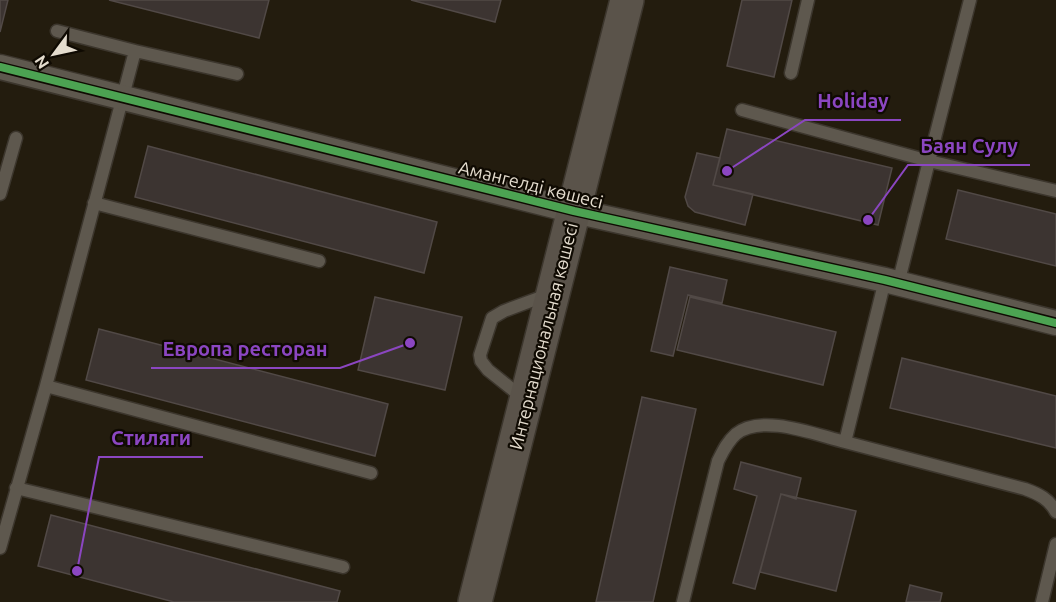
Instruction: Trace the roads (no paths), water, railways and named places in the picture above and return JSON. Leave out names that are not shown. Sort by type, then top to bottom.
[{"type":"main road","name":"Интернациональная көшесі","points":[[475,602],[627,0]]},
{"type":"street","name":"Амангелді көшесі","points":[[0,67],[574,211],[891,282],[1056,323]]},
{"type":"lane","points":[[791,73],[808,0]]},
{"type":"lane","points":[[845,442],[929,160],[970,0]]},
{"type":"lane","points":[[57,31],[237,74]]},
{"type":"lane","points":[[0,548],[46,386],[135,51]]},
{"type":"lane","points":[[742,110],[1056,191]]},
{"type":"lane","points":[[0,194],[16,138]]},
{"type":"lane","points":[[94,203],[319,261]]},
{"type":"lane","points":[[526,401],[484,366],[480,355],[492,318],[504,311],[554,292]]},
{"type":"lane","points":[[46,386],[371,473]]},
{"type":"lane","points":[[683,602],[718,461],[726,445],[737,433],[750,427],[763,424],[778,426],[1025,489],[1041,495],[1052,504],[1056,512]]},
{"type":"lane","points":[[16,488],[343,567]]},
{"type":"lane","points":[[1042,602],[1056,544]]},
{"type":"place","name":"Holiday","points":[[727,171]]},
{"type":"place","name":"Баян Сулу","points":[[868,220]]},
{"type":"place","name":"Европа ресторан","points":[[410,343]]},
{"type":"place","name":"Стиляги","points":[[77,571]]}]
